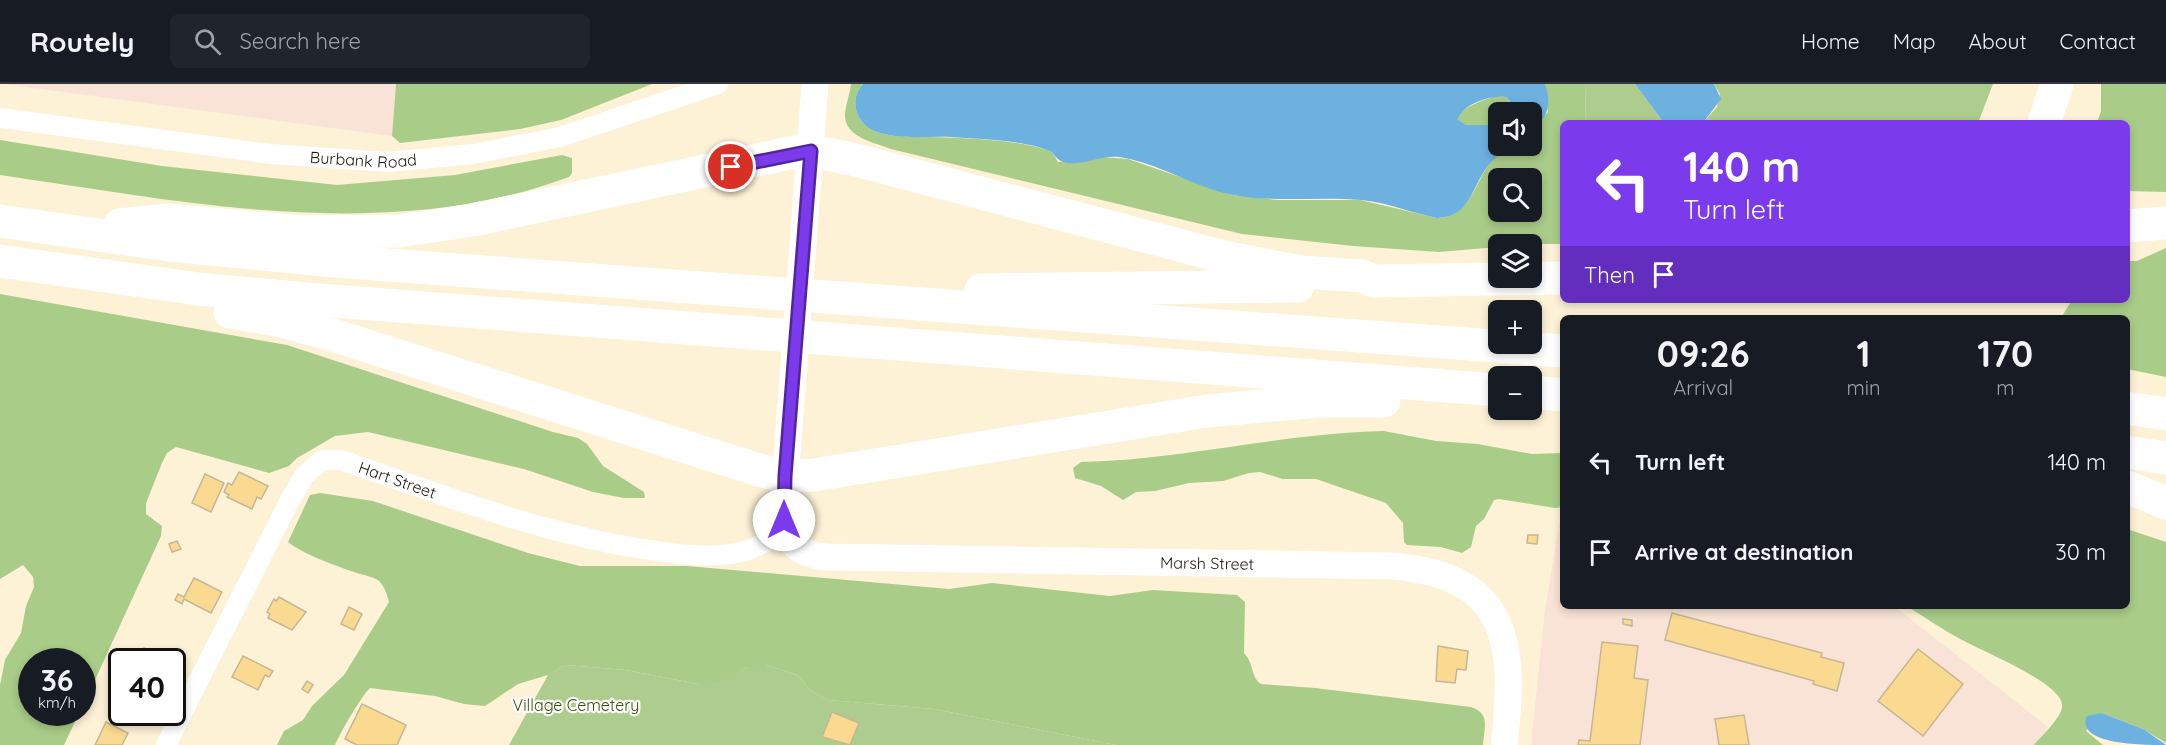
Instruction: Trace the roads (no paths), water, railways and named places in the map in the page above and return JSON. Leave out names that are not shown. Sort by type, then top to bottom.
[{"type":"highway","points":[[2045,120],[2057,84]]},
{"type":"highway","points":[[64,231],[167,220],[303,232],[399,231],[473,220],[811,151],[856,160],[1224,257],[1301,272],[1362,276],[1374,281],[1560,278]]},
{"type":"highway","points":[[0,221],[169,245],[334,261],[1560,351]]},
{"type":"highway","points":[[2130,226],[2166,223]]},
{"type":"highway","points":[[0,261],[119,279],[307,299],[1488,389]]},
{"type":"highway","points":[[119,279],[192,307],[282,321],[336,336],[762,471],[785,476],[814,475],[1240,407],[1318,401],[1397,400],[1444,385]]},
{"type":"highway","points":[[918,303],[959,292],[1003,288],[1358,286],[1368,285],[1374,281]]},
{"type":"highway","points":[[1542,393],[1560,394]]},
{"type":"highway","points":[[2130,408],[2166,414]]},
{"type":"highway","points":[[2130,452],[2166,458]]},
{"type":"highway","points":[[2130,489],[2166,503]]},
{"type":"street","name":"Burbank Road","points":[[0,118],[271,154],[387,162],[474,154],[560,137],[718,84]]},
{"type":"street","points":[[785,529],[785,476],[815,84]]},
{"type":"street","name":"Hart Street","points":[[166,745],[288,504],[304,476],[322,460],[341,460],[518,522],[586,539],[656,551],[707,555],[732,554],[762,544],[785,529]]},
{"type":"street","name":"Marsh Street","points":[[785,529],[792,543],[802,551],[826,557],[1391,566],[1443,574],[1466,586],[1485,603],[1504,637],[1510,674],[1504,745]]},
{"type":"water","points":[[863,84],[1545,84],[1548,104],[1542,121],[1542,102],[1510,102],[1506,97],[1500,97],[1485,99],[1465,109],[1458,120],[1466,125],[1488,125],[1488,156],[1499,156],[1487,167],[1463,207],[1456,213],[1437,218],[1361,200],[1265,199],[1233,195],[1204,187],[1148,164],[1119,157],[1073,163],[1065,162],[1058,159],[1052,152],[1030,145],[975,138],[905,137],[886,134],[870,129],[859,118],[855,105],[858,91]]},
{"type":"water","points":[[1635,84],[1714,84],[1721,99],[1705,120],[1662,120]]},
{"type":"water","points":[[2102,713],[2145,730],[2166,745],[2142,745],[2113,741],[2091,733],[2086,726],[2087,716]]},
{"type":"park label","name":"Village Cemetery","points":[[576,705]]}]
